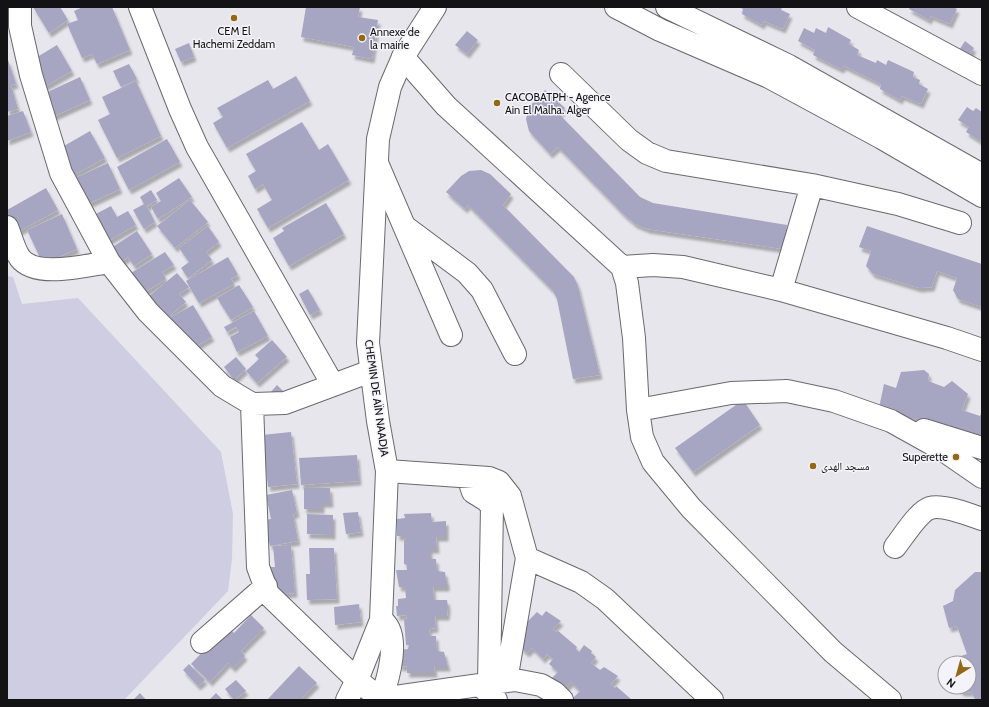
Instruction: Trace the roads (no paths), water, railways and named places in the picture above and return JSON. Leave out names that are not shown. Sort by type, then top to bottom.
[{"type":"street","points":[[20,7],[20,26],[31,75],[61,173],[109,262],[148,312],[222,386],[252,404],[285,403],[371,370]]},
{"type":"street","points":[[140,7],[180,109],[197,147],[333,385]]},
{"type":"street","name":"CHEMIN DE AÏN NAADJA","points":[[347,700],[358,680],[381,620],[387,471],[378,421],[368,343],[378,139],[390,87],[403,57],[435,7]]},
{"type":"street","points":[[616,7],[660,30],[769,77],[882,138],[982,196]]},
{"type":"street","points":[[667,7],[789,66],[982,175]]},
{"type":"street","points":[[858,7],[982,74]]},
{"type":"street","points":[[403,57],[446,106],[622,267],[626,283],[634,338],[638,410],[642,437],[653,462],[691,508],[833,652],[890,700]]},
{"type":"street","points":[[561,74],[629,140],[647,153],[666,161],[812,185],[898,204],[960,223]]},
{"type":"street","points":[[377,163],[451,335]]},
{"type":"street","points":[[781,290],[812,185]]},
{"type":"street","points":[[404,226],[467,273],[482,290],[515,354]]},
{"type":"street","points":[[7,227],[20,258],[32,267],[46,270],[109,262]]},
{"type":"street","points":[[622,267],[653,265],[683,267],[781,290],[947,338],[982,350]]},
{"type":"street","points":[[638,410],[731,393],[787,391],[834,401],[891,421],[982,448]]},
{"type":"street","points":[[252,404],[258,567],[268,594],[358,680],[381,700],[493,687],[515,680],[540,685],[555,693],[562,700]]},
{"type":"street","points":[[891,421],[943,450],[982,477]]},
{"type":"street","points":[[387,471],[489,478],[499,482],[510,496],[527,558],[493,687]]},
{"type":"street","points":[[468,477],[473,492],[486,500],[492,506],[493,687]]},
{"type":"street","points":[[895,547],[922,513],[931,508],[942,507],[982,519]]},
{"type":"street","points":[[527,558],[581,582],[605,599],[712,700]]},
{"type":"street","points":[[202,642],[266,586]]},
{"type":"street","points":[[381,620],[388,626],[391,638],[391,665],[381,700]]},
{"type":"place","name":"CEM El Hachemi Zeddam","points":[[234,18]]},
{"type":"place","name":"Annexe de la mairie","points":[[362,38]]},
{"type":"place","name":"CACOBATPH - Agence Ain El Malha. Alger","points":[[497,103]]},
{"type":"place","name":"Superette","points":[[956,457]]},
{"type":"place","name":"مسجد الهدى","points":[[813,466]]}]
